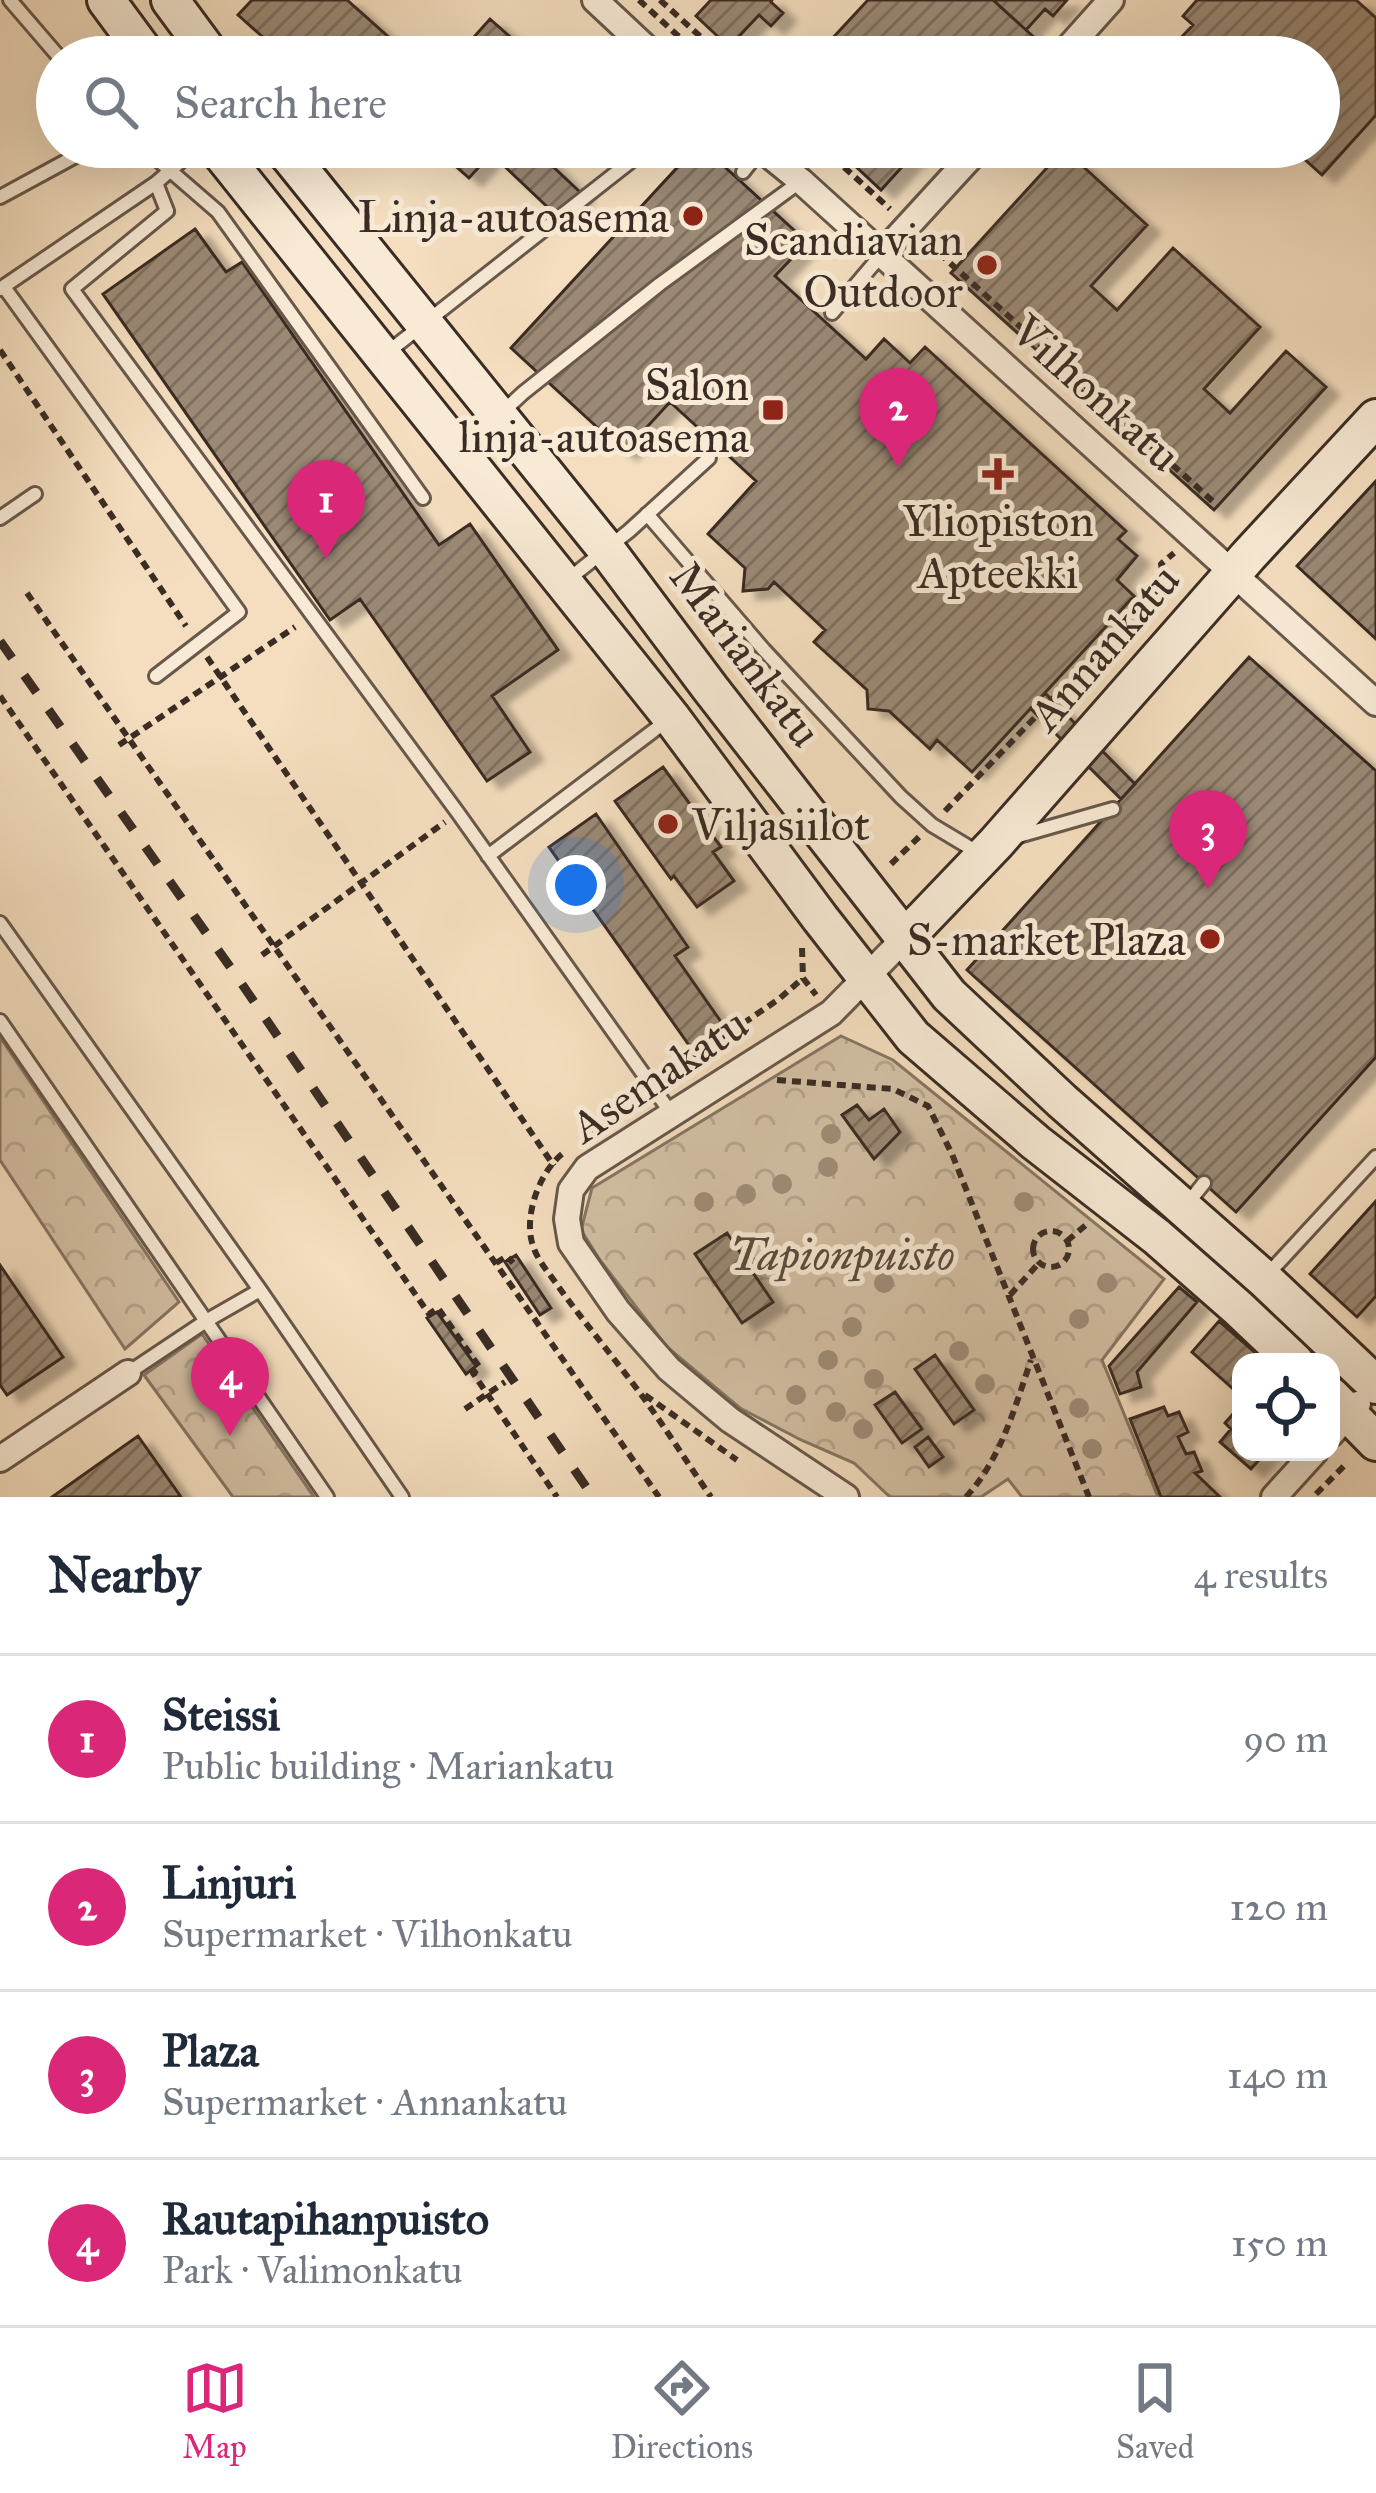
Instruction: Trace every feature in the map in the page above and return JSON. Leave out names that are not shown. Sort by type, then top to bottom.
[{"type":"main road","points":[[106,0],[133,36]]},
{"type":"main road","points":[[170,0],[197,36]]},
{"type":"main road","points":[[233,168],[564,583],[660,725],[913,1037],[1157,1238],[1286,1353]]},
{"type":"main road","name":"Mariankatu","points":[[299,168],[606,549],[949,995],[1193,1196],[1264,1279],[1376,1385]]},
{"type":"main road","name":"Annankatu","points":[[904,939],[1376,418]]},
{"type":"main road","points":[[1340,1417],[1376,1442]]},
{"type":"street","points":[[596,0],[634,36]]},
{"type":"street","points":[[1079,36],[1111,0]]},
{"type":"street","name":"Vilhonkatu","points":[[785,168],[1376,703]]},
{"type":"street","points":[[882,254],[961,168]]},
{"type":"street","name":"Asemakatu","points":[[846,1497],[730,1420],[669,1369],[617,1311],[571,1243],[567,1219],[572,1190],[587,1168],[831,1013],[904,939]]},
{"type":"street","points":[[0,1459],[128,1373]]},
{"type":"street","points":[[1340,1413],[1376,1385]]},
{"type":"street","points":[[1274,1497],[1307,1461]]},
{"type":"lane","points":[[10,0],[41,36]]},
{"type":"lane","points":[[0,197],[53,168]]},
{"type":"lane","points":[[169,168],[218,212],[423,498]]},
{"type":"lane","points":[[156,676],[239,612],[2,288],[173,168]]},
{"type":"lane","points":[[382,356],[623,168]]},
{"type":"lane","points":[[742,172],[745,168]]},
{"type":"lane","points":[[460,452],[523,393],[659,284],[801,181]]},
{"type":"lane","points":[[156,183],[167,212],[72,289],[458,813],[672,1114]]},
{"type":"lane","points":[[832,313],[882,254]]},
{"type":"lane","points":[[564,583],[709,458]]},
{"type":"lane","points":[[0,518],[35,494]]},
{"type":"lane","points":[[647,514],[764,650],[932,825],[990,849],[1113,808]]},
{"type":"lane","points":[[488,856],[660,725]]},
{"type":"lane","points":[[0,923],[401,1497]]},
{"type":"lane","points":[[0,1021],[327,1497]]},
{"type":"lane","points":[[1264,1279],[1376,1157]]},
{"type":"lane","points":[[128,1373],[260,1290]]},
{"type":"path","points":[[638,0],[678,36]]},
{"type":"path","points":[[660,0],[700,36]]},
{"type":"path","points":[[845,168],[896,214]]},
{"type":"path","points":[[928,243],[1218,506]]},
{"type":"path","points":[[0,350],[572,1190]]},
{"type":"path","points":[[892,864],[1164,583],[1161,564],[1192,536]]},
{"type":"path","points":[[27,593],[659,1497]]},
{"type":"path","points":[[119,745],[312,614]]},
{"type":"path","points":[[0,696],[433,1316],[438,1308],[480,1368],[472,1371],[557,1497]]},
{"type":"path","points":[[262,955],[458,813]]},
{"type":"path","points":[[582,1137],[802,978]]},
{"type":"path","points":[[771,1080],[893,1089],[928,1106],[952,1154],[1089,1497]]},
{"type":"path","points":[[552,1163],[567,1150]]},
{"type":"path","points":[[1067,1241],[1100,1214]]},
{"type":"path","points":[[1043,1232],[1062,1234],[1069,1249],[1062,1263],[1046,1267],[1039,1263],[1033,1245],[1043,1232]]},
{"type":"path","points":[[496,1264],[507,1256],[513,1263]]},
{"type":"path","points":[[1010,1295],[1039,1263]]},
{"type":"path","points":[[966,1497],[999,1447],[1032,1356]]},
{"type":"path","points":[[465,1409],[505,1382]]},
{"type":"path","points":[[637,1390],[711,1497]]},
{"type":"path","points":[[1314,1497],[1344,1466]]},
{"type":"green space","name":"Tapionpuisto","points":[[841,1036],[893,1060],[1164,1279],[1102,1360],[1158,1497],[1022,1497],[1008,1479],[981,1497],[890,1497],[854,1463],[740,1408],[667,1347],[600,1260],[581,1230],[592,1188]]},
{"type":"green space","points":[[0,1037],[179,1302],[125,1349],[0,1160]]},
{"type":"green space","points":[[202,1334],[314,1497],[233,1497],[144,1375]]},
{"type":"building","points":[[252,0],[347,0],[387,36],[262,36],[238,15]]},
{"type":"building","points":[[711,0],[772,0],[783,13],[771,26],[759,15],[739,36],[717,36],[696,16]]},
{"type":"building","points":[[868,0],[993,0],[1033,36],[835,36]]},
{"type":"building","points":[[993,0],[1067,0],[1053,16],[1045,9],[1026,30]]},
{"type":"building","points":[[1197,0],[1356,0],[1376,18],[1376,115],[1340,155],[1340,36],[1183,36],[1193,25],[1183,16]]},
{"type":"building","points":[[490,19],[509,36],[475,36]]},
{"type":"building","points":[[458,168],[478,168],[469,178]]},
{"type":"building","points":[[506,168],[554,168],[581,193],[558,217]]},
{"type":"building","points":[[677,168],[726,168],[807,242],[775,276],[866,359],[884,339],[910,363],[925,347],[1126,531],[1118,539],[1137,556],[1117,580],[1134,596],[972,772],[937,740],[930,749],[889,711],[868,709],[867,690],[814,642],[825,630],[774,582],[768,589],[743,591],[745,568],[708,534],[756,481],[670,402],[624,452],[511,348]]},
{"type":"building","points":[[857,168],[901,168],[881,190]]},
{"type":"building","points":[[1047,168],[1085,168],[1147,225],[1091,286],[1117,310],[1173,248],[1260,327],[1204,389],[1230,413],[1286,351],[1326,387],[1214,510],[951,273]]},
{"type":"building","points":[[195,229],[226,272],[242,262],[439,545],[470,524],[558,650],[492,696],[530,752],[487,781],[360,599],[330,620],[103,294]]},
{"type":"building","points":[[1376,481],[1376,639],[1297,566]]},
{"type":"building","points":[[1249,657],[1376,771],[1376,1057],[1236,1212],[967,970]]},
{"type":"building","points":[[1045,693],[1135,784],[1121,799],[1031,709]]},
{"type":"building","name":"Viljasiilot","points":[[663,767],[721,847],[713,852],[734,881],[697,907],[615,801]]},
{"type":"building","points":[[596,814],[688,947],[675,956],[724,1026],[691,1048],[549,847]]},
{"type":"building","points":[[857,1105],[869,1120],[884,1109],[900,1132],[874,1159],[842,1115]]},
{"type":"building","points":[[1376,1201],[1376,1296],[1357,1317],[1310,1274]]},
{"type":"building","points":[[727,1233],[742,1255],[748,1251],[756,1263],[749,1267],[773,1302],[742,1323],[695,1254]]},
{"type":"building","points":[[516,1255],[551,1308],[540,1315],[505,1262]]},
{"type":"building","points":[[0,1265],[63,1357],[7,1395],[0,1385]]},
{"type":"building","points":[[1179,1287],[1197,1302],[1137,1372],[1141,1387],[1120,1394],[1109,1366]]},
{"type":"building","points":[[437,1312],[476,1366],[466,1374],[427,1318]]},
{"type":"building","points":[[1219,1321],[1256,1353],[1232,1353],[1232,1388],[1192,1352]]},
{"type":"building","points":[[935,1355],[974,1410],[954,1424],[915,1369]]},
{"type":"building","points":[[895,1392],[922,1429],[902,1443],[875,1405]]},
{"type":"building","points":[[1164,1407],[1168,1416],[1179,1412],[1188,1432],[1178,1437],[1186,1454],[1194,1452],[1202,1471],[1195,1473],[1220,1497],[1161,1497],[1130,1419]]},
{"type":"building","points":[[1232,1415],[1232,1452],[1220,1442],[1231,1429],[1225,1423]]},
{"type":"building","points":[[138,1436],[181,1497],[52,1497]]},
{"type":"building","points":[[928,1437],[943,1457],[929,1467],[915,1447]]},
{"type":"railway","points":[[0,641],[233,971],[593,1497]]},
{"type":"place","name":"Linja-autoasema","points":[[693,216]]},
{"type":"place","name":"Scandiavian Outdoor","points":[[987,265]]},
{"type":"place","name":"Salon linja-autoasema","points":[[773,410]]},
{"type":"place","name":"Linjuri","points":[[898,467]]},
{"type":"place","name":"Yliopiston Apteekki","points":[[998,474]]},
{"type":"place","name":"Steissi","points":[[326,559]]},
{"type":"place","name":"Viljasiilot","points":[[668,824]]},
{"type":"place","name":"Plaza","points":[[1208,889]]},
{"type":"place","name":"S-market Plaza","points":[[1210,939]]},
{"type":"place","name":"Rautapihanpuisto","points":[[230,1436]]}]
